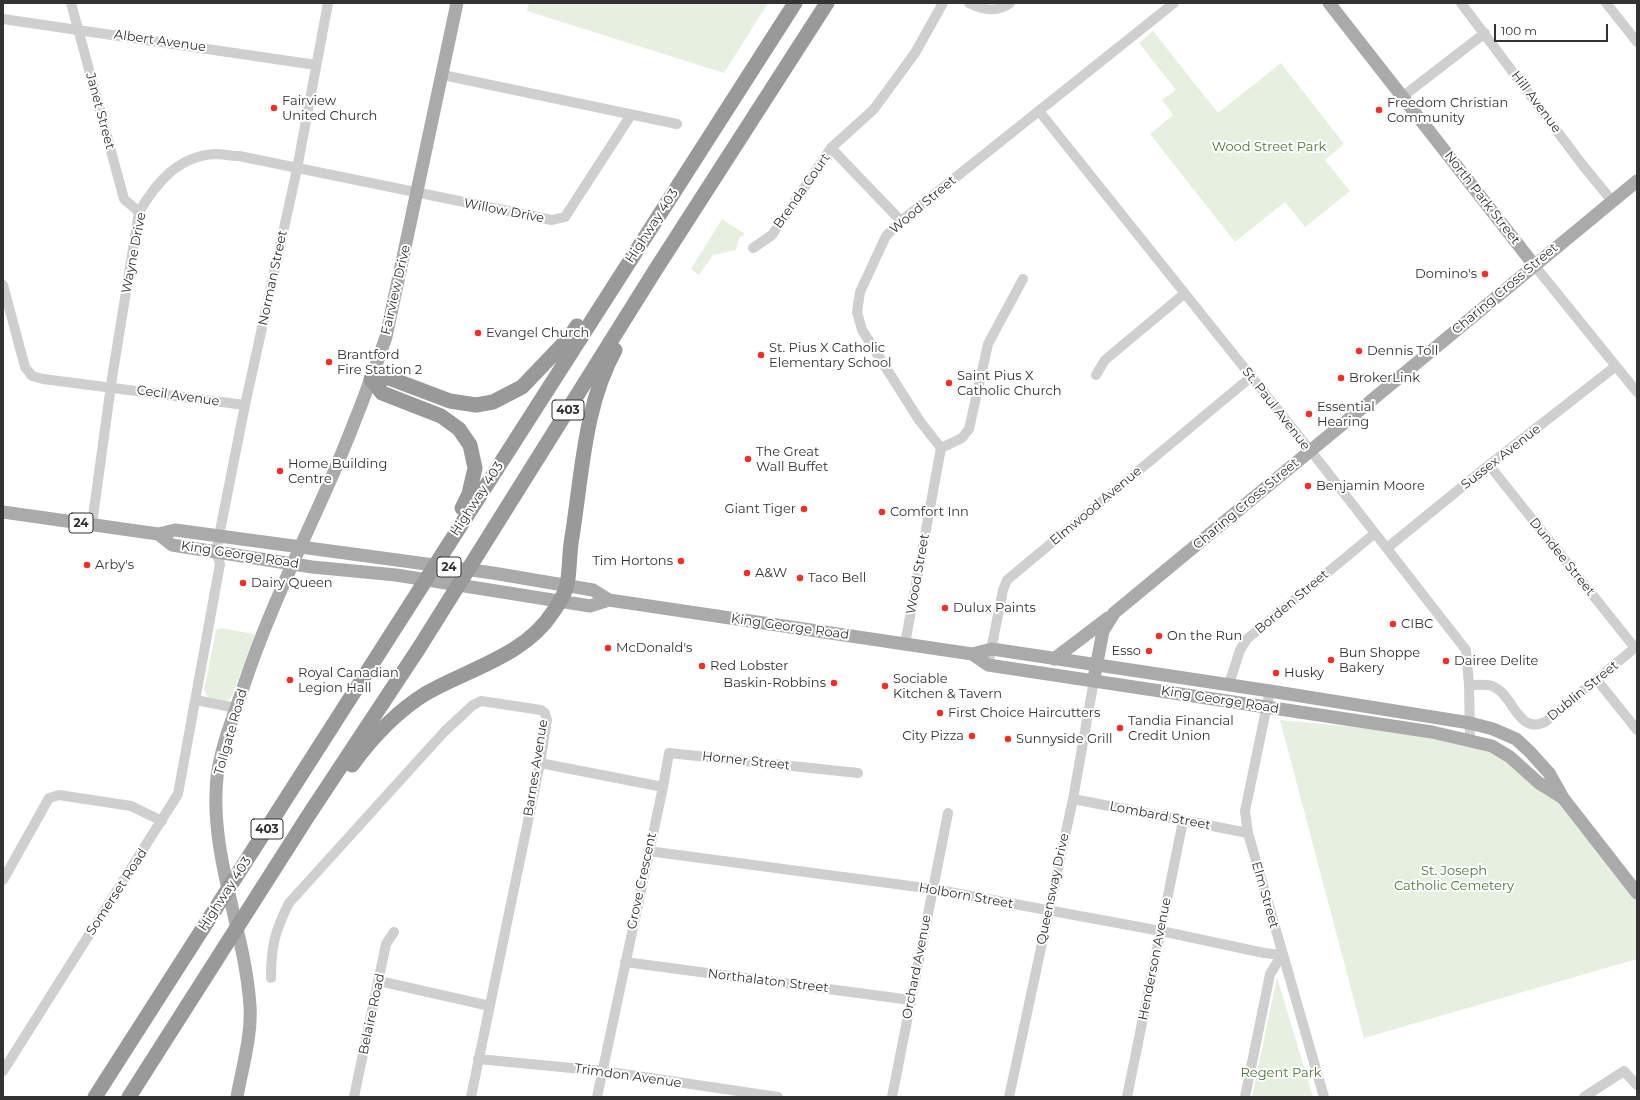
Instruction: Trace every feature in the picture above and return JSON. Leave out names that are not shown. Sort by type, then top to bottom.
[{"type":"highway","name":"Highway 403","points":[[95,1097],[795,3]]},
{"type":"highway","name":"Highway 403","points":[[129,1097],[308,816],[419,648],[656,269],[827,3]]},
{"type":"highway","points":[[371,379],[389,378],[450,401],[476,405],[494,402],[522,387],[568,339],[628,254],[652,226]]},
{"type":"highway","points":[[308,816],[323,802],[362,752],[395,716],[425,695],[517,648],[539,630],[553,612],[566,586],[569,554],[592,410],[609,362],[646,293],[656,269]]},
{"type":"highway","points":[[371,379],[382,393],[441,416],[459,429],[470,445],[475,468],[469,494],[446,538],[438,560]]},
{"type":"main road","name":"Fairview Drive","points":[[292,564],[334,472],[386,337],[457,3]]},
{"type":"main road","name":"North Park Street","points":[[1329,3],[1534,265]]},
{"type":"main road","name":"Charing Cross Street","points":[[1094,680],[1103,631],[1114,613],[1637,181]]},
{"type":"main road","name":"King George Road","points":[[3,512],[158,534],[175,530],[405,561],[593,590],[609,600],[972,654],[992,649],[1097,666],[1229,684],[1470,723]]},
{"type":"main road","name":"King George Road","points":[[158,534],[172,545],[218,558],[396,575],[590,606],[609,600]]},
{"type":"main road","name":"Tollgate Road","points":[[237,1097],[247,1042],[250,1007],[243,957],[221,863],[216,819],[217,776],[236,708],[260,638],[292,564]]},
{"type":"main road","points":[[1054,659],[1114,613]]},
{"type":"main road","name":"King George Road","points":[[972,654],[988,665],[1094,680],[1470,740]]},
{"type":"main road","points":[[1470,723],[1493,729],[1516,739],[1549,773],[1563,798],[1637,893]]},
{"type":"main road","points":[[1470,740],[1492,746],[1510,757],[1539,783],[1563,798]]},
{"type":"street","name":"Janet Street","points":[[71,3],[124,199],[139,212]]},
{"type":"street","name":"Norman Street","points":[[218,558],[219,536],[245,405],[296,169],[328,3]]},
{"type":"street","name":"Brenda Court","points":[[753,248],[772,235],[831,148],[874,109],[915,53],[943,3]]},
{"type":"street","points":[[969,3],[982,10],[1004,8],[1010,3]]},
{"type":"street","name":"Wood Street","points":[[905,644],[941,448],[920,422],[862,330],[857,312],[860,292],[886,236],[901,221],[1174,3]]},
{"type":"street","name":"Hill Avenue","points":[[1461,3],[1612,201]]},
{"type":"street","points":[[1606,3],[1637,42]]},
{"type":"street","name":"Albert Avenue","points":[[3,18],[316,65]]},
{"type":"street","points":[[1402,97],[1485,33]]},
{"type":"street","points":[[442,75],[677,124]]},
{"type":"street","name":"St. Paul Avenue","points":[[1039,111],[1310,451],[1374,534],[1387,548],[1466,650],[1469,685],[1470,740]]},
{"type":"street","name":"Willow Drive","points":[[417,193],[552,220],[565,217],[631,115]]},
{"type":"street","points":[[831,148],[901,221]]},
{"type":"street","name":"Wayne Drive","points":[[92,524],[111,387],[139,212],[152,191],[170,171],[190,159],[214,154],[239,156],[417,193]]},
{"type":"street","name":"North Park Street","points":[[1534,265],[1637,392]]},
{"type":"street","points":[[941,448],[962,438],[969,428],[988,344],[1023,279]]},
{"type":"street","name":"Cecil Avenue","points":[[3,285],[25,367],[32,376],[43,379],[245,405]]},
{"type":"street","points":[[1096,375],[1105,360],[1184,294]]},
{"type":"street","name":"Sussex Avenue","points":[[1387,548],[1489,465],[1616,366]]},
{"type":"street","name":"Elmwood Avenue","points":[[988,665],[1003,590],[1007,580],[1251,377]]},
{"type":"street","name":"Dundee Street","points":[[1489,465],[1636,647]]},
{"type":"street","name":"Borden Street","points":[[1229,684],[1240,650],[1247,639],[1374,534]]},
{"type":"street","name":"Somerset Road","points":[[3,1071],[178,794],[196,700],[218,558]]},
{"type":"street","name":"Dublin Street","points":[[1469,685],[1491,686],[1501,692],[1522,719],[1528,723],[1537,725],[1545,722],[1598,680],[1636,647]]},
{"type":"street","name":"Queensway Drive","points":[[1009,1097],[1073,799],[1094,680]]},
{"type":"street","points":[[1598,680],[1637,730]]},
{"type":"street","name":"Elm Street","points":[[1270,691],[1245,811],[1248,832],[1282,955],[1324,1097]]},
{"type":"street","points":[[196,700],[236,708]]},
{"type":"street","name":"Barnes Avenue","points":[[271,978],[271,953],[276,928],[289,903],[444,732],[473,705],[481,701],[541,710],[545,713],[547,720],[540,763],[470,1097]]},
{"type":"street","name":"Horner Street","points":[[662,787],[669,753],[858,773]]},
{"type":"street","points":[[540,763],[662,787]]},
{"type":"street","name":"Grove Crescent","points":[[597,1097],[662,787]]},
{"type":"street","points":[[3,880],[49,798],[59,795],[131,806],[162,821]]},
{"type":"street","name":"Lombard Street","points":[[1073,799],[1183,821],[1248,832]]},
{"type":"street","name":"Orchard Avenue","points":[[892,1097],[948,814]]},
{"type":"street","name":"Henderson Avenue","points":[[1127,1097],[1162,931],[1183,821]]},
{"type":"street","name":"Holborn Street","points":[[648,851],[933,889],[1162,931],[1264,953],[1282,955]]},
{"type":"street","name":"Belaire Road","points":[[354,1097],[386,944],[394,932]]},
{"type":"street","points":[[1244,1097],[1270,974],[1282,955]]},
{"type":"street","name":"Northalaton Street","points":[[625,962],[911,1000]]},
{"type":"street","points":[[379,981],[490,1006]]},
{"type":"street","name":"Trimdon Avenue","points":[[478,1059],[603,1071],[778,1097]]},
{"type":"street","points":[[1584,1097],[1624,1071],[1637,1085]]},
{"type":"green space","points":[[529,3],[768,3],[724,73],[527,11]]},
{"type":"green space","name":"Wood Street Park","points":[[1153,31],[1218,113],[1281,63],[1344,144],[1325,160],[1350,191],[1305,227],[1285,202],[1235,242],[1150,134],[1173,115],[1162,100],[1176,90],[1139,43]]},
{"type":"green space","points":[[722,219],[745,234],[739,238],[736,250],[713,255],[699,275],[691,269]]},
{"type":"green space","points":[[221,628],[254,634],[232,696],[228,701],[208,697],[204,690],[216,630]]},
{"type":"green space","name":"St. Joseph Catholic Cemetery","points":[[1280,720],[1443,735],[1506,755],[1563,803],[1637,901],[1637,959],[1364,1038]]},
{"type":"green space","name":"Regent Park","points":[[1277,977],[1313,1097],[1252,1097]]},
{"type":"place","name":"Fairview United Church","points":[[274,108]]},
{"type":"place","name":"Freedom Christian Community","points":[[1379,110]]},
{"type":"place","name":"Domino's","points":[[1485,274]]},
{"type":"place","name":"Evangel Church","points":[[478,333]]},
{"type":"place","name":"Dennis Toll","points":[[1359,351]]},
{"type":"place","name":"St. Pius X Catholic Elementary School","points":[[761,355]]},
{"type":"place","name":"Brantford Fire Station 2","points":[[329,362]]},
{"type":"place","name":"BrokerLink","points":[[1341,378]]},
{"type":"place","name":"Saint Pius X Catholic Church","points":[[949,383]]},
{"type":"place","name":"Essential Hearing","points":[[1309,414]]},
{"type":"place","name":"The Great Wall Buffet","points":[[748,459]]},
{"type":"place","name":"Home Building Centre","points":[[280,471]]},
{"type":"place","name":"Benjamin Moore","points":[[1308,486]]},
{"type":"place","name":"Giant Tiger","points":[[804,509]]},
{"type":"place","name":"Comfort Inn","points":[[882,512]]},
{"type":"place","name":"Tim Hortons","points":[[681,561]]},
{"type":"place","name":"Arby's","points":[[87,565]]},
{"type":"place","name":"A&W","points":[[747,573]]},
{"type":"place","name":"Taco Bell","points":[[800,578]]},
{"type":"place","name":"Dairy Queen","points":[[243,583]]},
{"type":"place","name":"Dulux Paints","points":[[945,608]]},
{"type":"place","name":"CIBC","points":[[1393,624]]},
{"type":"place","name":"On the Run","points":[[1159,636]]},
{"type":"place","name":"McDonald's","points":[[608,648]]},
{"type":"place","name":"Esso","points":[[1149,651]]},
{"type":"place","name":"Bun Shoppe Bakery","points":[[1331,660]]},
{"type":"place","name":"Dairee Delite","points":[[1446,661]]},
{"type":"place","name":"Red Lobster","points":[[702,666]]},
{"type":"place","name":"Husky","points":[[1276,673]]},
{"type":"place","name":"Royal Canadian Legion Hall","points":[[290,680]]},
{"type":"place","name":"Baskin-Robbins","points":[[834,683]]},
{"type":"place","name":"Sociable Kitchen & Tavern","points":[[885,686]]},
{"type":"place","name":"First Choice Haircutters","points":[[940,713]]},
{"type":"place","name":"Tandia Financial Credit Union","points":[[1120,728]]},
{"type":"place","name":"City Pizza","points":[[972,736]]},
{"type":"place","name":"Sunnyside Grill","points":[[1008,739]]}]
